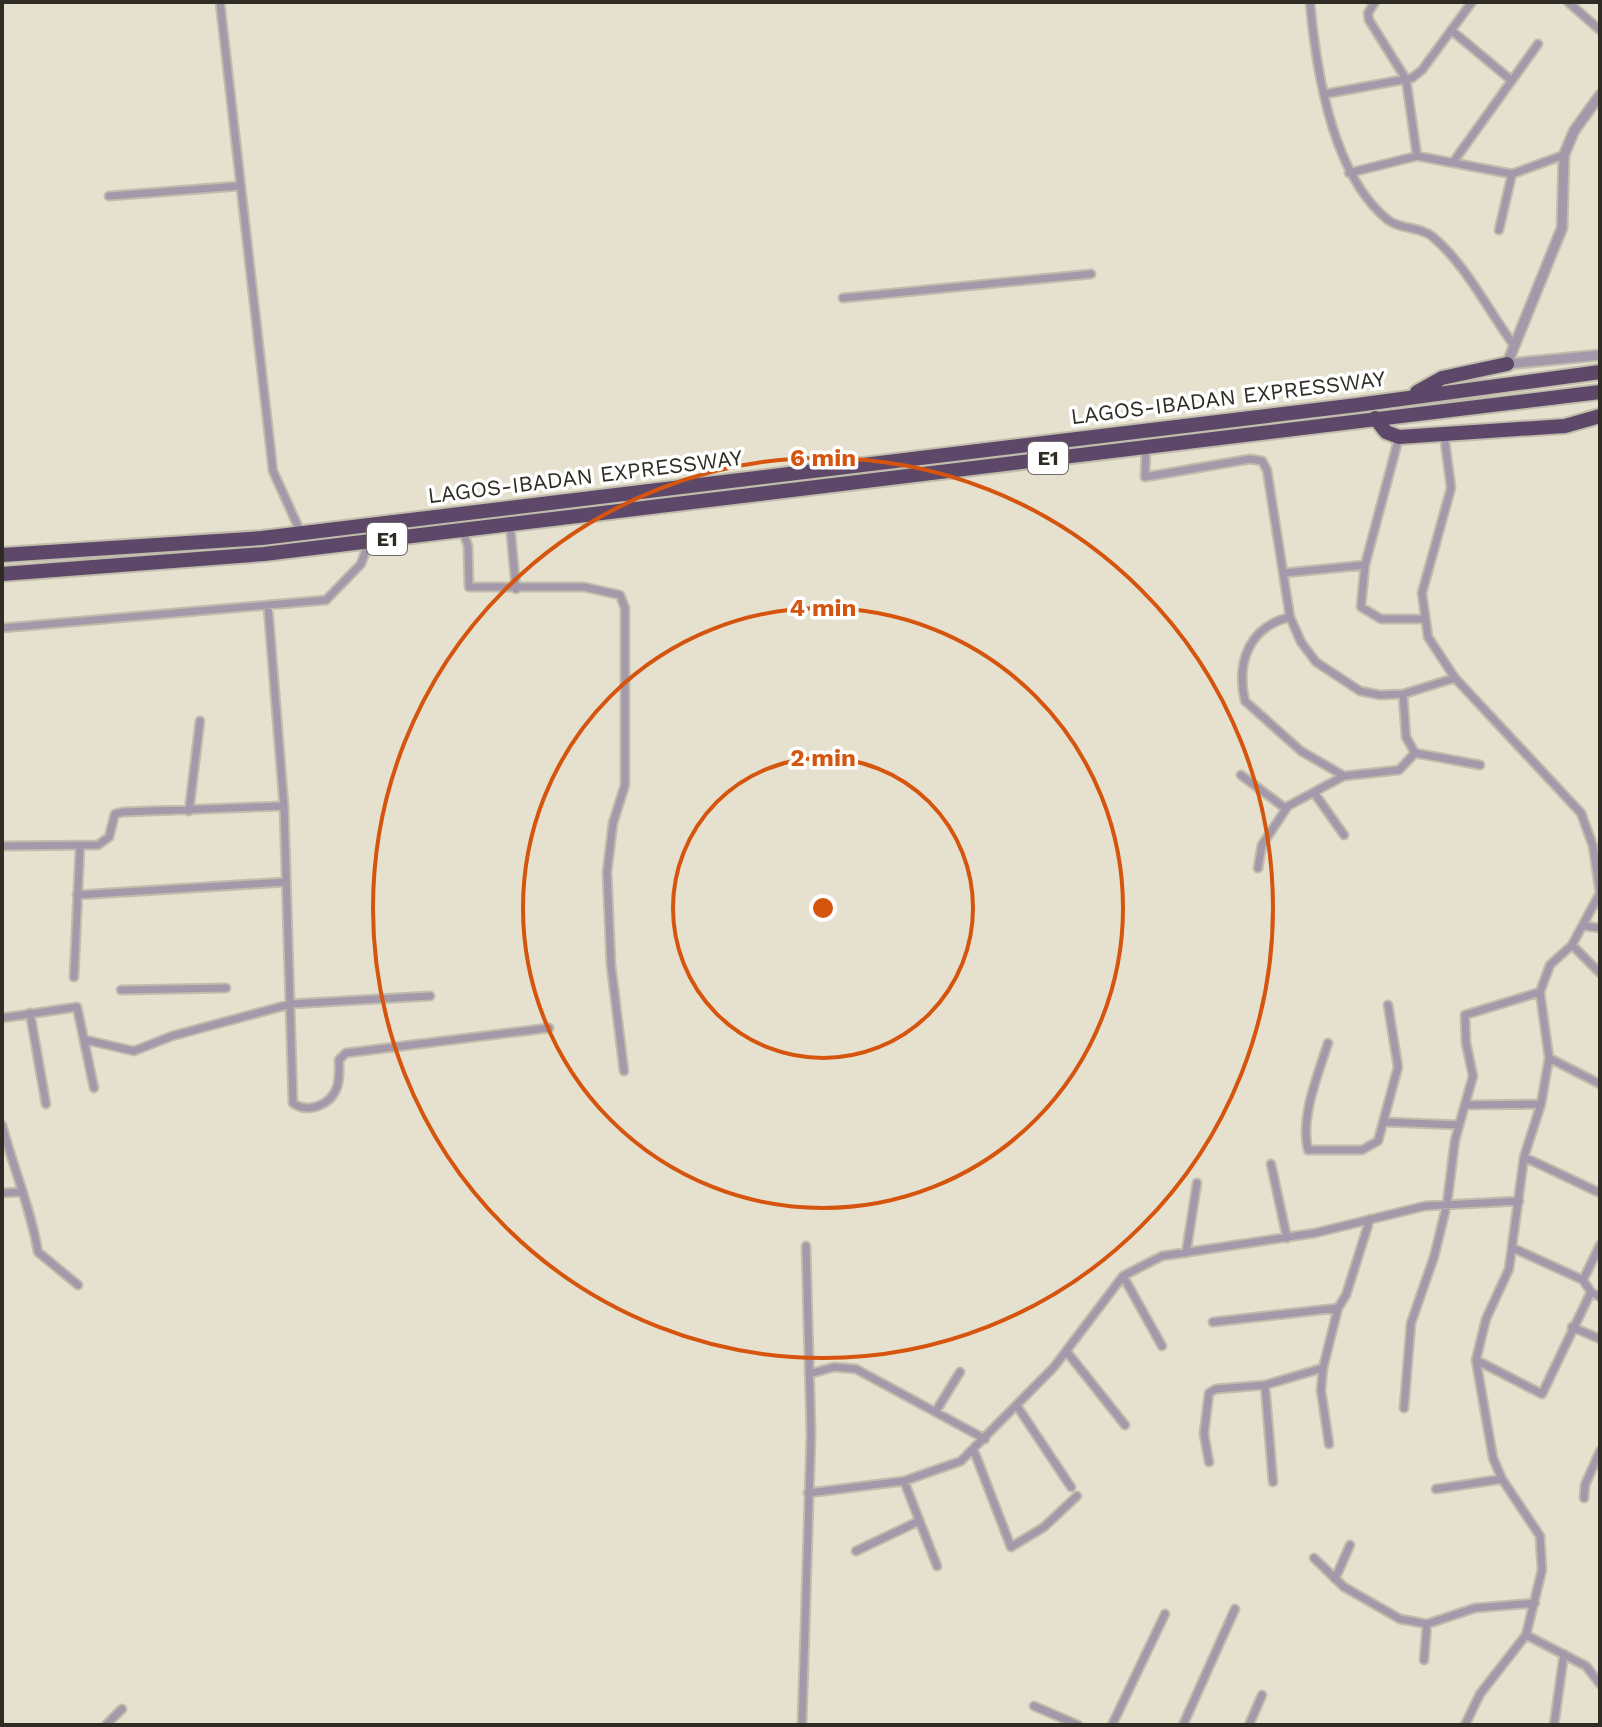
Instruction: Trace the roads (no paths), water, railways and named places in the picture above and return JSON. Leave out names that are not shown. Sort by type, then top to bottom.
[{"type":"highway","points":[[1411,396],[1442,378],[1507,364]]},
{"type":"highway","name":"LAGOS-IBADAN EXPRESSWAY","points":[[2,555],[262,538],[1600,372]]},
{"type":"highway","name":"LAGOS-IBADAN EXPRESSWAY","points":[[2,574],[264,554],[1594,393]]},
{"type":"highway","points":[[1375,418],[1386,432],[1399,437],[1565,426],[1600,416]]},
{"type":"street","points":[[220,2],[273,471],[301,533]]},
{"type":"street","points":[[1310,2],[1325,94],[1349,173],[1391,223],[1422,230],[1457,263],[1513,344]]},
{"type":"street","points":[[1375,2],[1368,13],[1369,20],[1406,79],[1417,156]]},
{"type":"street","points":[[1325,94],[1406,79],[1422,70],[1472,2]]},
{"type":"street","points":[[1568,2],[1600,30]]},
{"type":"street","points":[[1451,30],[1511,80]]},
{"type":"street","points":[[1454,161],[1538,44]]},
{"type":"street","points":[[1600,95],[1574,132],[1564,155],[1562,228],[1507,364],[1600,355]]},
{"type":"street","points":[[1349,173],[1417,156],[1512,174],[1564,155]]},
{"type":"street","points":[[1499,230],[1512,174]]},
{"type":"street","points":[[109,196],[239,186]]},
{"type":"street","points":[[843,298],[1091,274]]},
{"type":"street","points":[[1444,434],[1451,488],[1422,593],[1423,619],[1435,652],[1455,678],[1581,813],[1593,846],[1600,893],[1585,926],[1572,945],[1550,965],[1540,992],[1549,1058],[1541,1104],[1524,1157],[1513,1248],[1501,1292],[1486,1319],[1476,1360],[1493,1458],[1502,1479],[1534,1525],[1543,1549],[1535,1603],[1526,1635],[1480,1694],[1465,1725]]},
{"type":"street","points":[[1399,437],[1365,565],[1361,607],[1366,613],[1381,619],[1423,619]]},
{"type":"street","points":[[1146,446],[1145,477],[1250,459],[1262,461],[1267,470],[1290,617],[1301,642],[1316,662],[1360,691],[1403,694],[1455,678]]},
{"type":"street","points":[[510,524],[516,589]]},
{"type":"street","points":[[462,530],[468,546],[469,587],[602,590],[620,595],[625,608],[625,785],[613,823],[607,872],[611,965],[624,1071]]},
{"type":"street","points":[[2,628],[170,611],[268,607],[326,600],[361,564],[369,542]]},
{"type":"street","points":[[1284,573],[1365,565]]},
{"type":"street","points":[[268,607],[284,806],[293,1103],[301,1108],[322,1104],[332,1097],[338,1086],[339,1060],[346,1053],[549,1028]]},
{"type":"street","points":[[1290,617],[1268,624],[1249,648],[1242,663],[1245,701],[1301,751],[1344,776]]},
{"type":"street","points":[[1403,694],[1406,737],[1415,753]]},
{"type":"street","points":[[189,811],[200,721]]},
{"type":"street","points":[[1258,868],[1262,845],[1285,808],[1344,776],[1399,770],[1415,753]]},
{"type":"street","points":[[1415,753],[1480,765]]},
{"type":"street","points":[[1241,775],[1285,808]]},
{"type":"street","points":[[1315,794],[1344,835]]},
{"type":"street","points":[[2,846],[80,846],[105,842],[115,814],[284,806]]},
{"type":"street","points":[[74,977],[80,846]]},
{"type":"street","points":[[77,895],[286,882]]},
{"type":"street","points":[[1585,926],[1600,928]]},
{"type":"street","points":[[1572,945],[1600,973]]},
{"type":"street","points":[[121,990],[226,988]]},
{"type":"street","points":[[1404,1408],[1411,1323],[1426,1286],[1447,1204],[1459,1125],[1467,1105],[1473,1071],[1466,1043],[1465,1015],[1540,992]]},
{"type":"street","points":[[86,1040],[134,1051],[172,1036],[291,1004],[430,996]]},
{"type":"street","points":[[1328,1043],[1311,1102],[1306,1141],[1308,1150],[1330,1153],[1370,1148],[1378,1141],[1398,1067],[1388,1005]]},
{"type":"street","points":[[2,1018],[77,1007],[94,1088]]},
{"type":"street","points":[[30,1013],[46,1104]]},
{"type":"street","points":[[1549,1058],[1600,1084]]},
{"type":"street","points":[[1467,1105],[1541,1104]]},
{"type":"street","points":[[1384,1122],[1459,1125]]},
{"type":"street","points":[[2,1125],[20,1192],[36,1228],[38,1252],[78,1285]]},
{"type":"street","points":[[1524,1157],[1600,1193]]},
{"type":"street","points":[[1271,1164],[1287,1238]]},
{"type":"street","points":[[1186,1253],[1197,1183]]},
{"type":"street","points":[[2,1193],[20,1192]]},
{"type":"street","points":[[808,1493],[904,1481],[947,1468],[974,1451],[1067,1352],[1123,1276],[1162,1256],[1287,1238],[1447,1204],[1519,1201]]},
{"type":"street","points":[[1329,1444],[1321,1390],[1323,1368],[1338,1308],[1346,1295],[1370,1219]]},
{"type":"street","points":[[1583,1280],[1600,1245]]},
{"type":"street","points":[[802,1725],[809,1374],[806,1246]]},
{"type":"street","points":[[1513,1248],[1583,1280],[1591,1292],[1600,1297]]},
{"type":"street","points":[[1123,1276],[1162,1346]]},
{"type":"street","points":[[1476,1360],[1542,1394],[1591,1292]]},
{"type":"street","points":[[1213,1322],[1338,1308]]},
{"type":"street","points":[[1572,1327],[1600,1339]]},
{"type":"street","points":[[1067,1352],[1125,1425]]},
{"type":"street","points":[[809,1374],[834,1367],[856,1369],[985,1439]]},
{"type":"street","points":[[1209,1462],[1204,1434],[1209,1393],[1216,1389],[1265,1385],[1323,1368]]},
{"type":"street","points":[[936,1411],[960,1372]]},
{"type":"street","points":[[1265,1385],[1273,1482]]},
{"type":"street","points":[[1017,1406],[1071,1487]]},
{"type":"street","points":[[974,1451],[1011,1547],[1044,1527],[1077,1496]]},
{"type":"street","points":[[1584,1498],[1585,1485],[1600,1451]]},
{"type":"street","points":[[1436,1489],[1502,1479]]},
{"type":"street","points":[[904,1481],[937,1566]]},
{"type":"street","points":[[856,1551],[919,1521]]},
{"type":"street","points":[[1335,1579],[1350,1545]]},
{"type":"street","points":[[1314,1558],[1335,1579],[1392,1616],[1427,1624],[1475,1608],[1535,1603]]},
{"type":"street","points":[[1183,1725],[1235,1609]]},
{"type":"street","points":[[1112,1725],[1165,1614]]},
{"type":"street","points":[[1424,1660],[1427,1624]]},
{"type":"street","points":[[1526,1635],[1586,1666],[1600,1684]]},
{"type":"street","points":[[1554,1725],[1564,1654]]},
{"type":"street","points":[[1249,1725],[1262,1695]]},
{"type":"street","points":[[1034,1706],[1078,1725]]},
{"type":"street","points":[[106,1725],[122,1709]]}]
